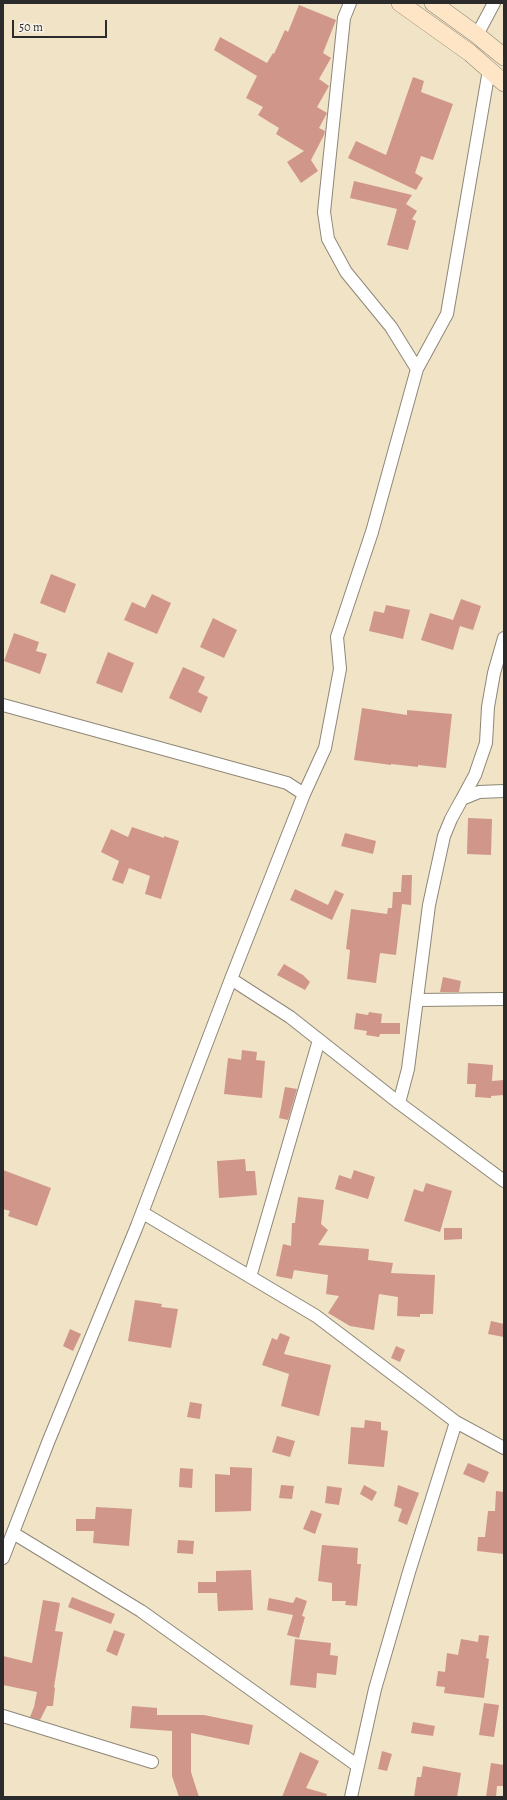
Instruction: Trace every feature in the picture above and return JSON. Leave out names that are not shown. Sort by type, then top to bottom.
[{"type":"main road","points":[[400,3],[470,53],[504,82]]},
{"type":"main road","points":[[433,3],[504,57]]},
{"type":"street","points":[[350,3],[344,18],[324,212],[328,239],[346,272],[391,327],[418,369]]},
{"type":"street","points":[[477,35],[494,3]]},
{"type":"street","points":[[3,1558],[142,1213],[231,979],[304,794],[325,748],[340,669],[337,636],[372,532],[418,369],[447,314],[489,70]]},
{"type":"street","points":[[399,1103],[408,1069],[429,905],[444,836],[475,775],[486,743],[488,707],[494,673],[504,638]]},
{"type":"street","points":[[3,705],[287,783],[304,794]]},
{"type":"street","points":[[462,799],[479,792],[504,791]]},
{"type":"street","points":[[231,979],[290,1017],[399,1103],[504,1181]]},
{"type":"street","points":[[418,1000],[504,999]]},
{"type":"street","points":[[250,1277],[319,1040]]},
{"type":"street","points":[[142,1213],[316,1316],[456,1422],[504,1448]]},
{"type":"street","points":[[352,1797],[378,1682],[409,1572],[456,1422]]},
{"type":"street","points":[[13,1533],[141,1610],[358,1766]]},
{"type":"street","points":[[3,1716],[152,1762]]},
{"type":"building","points":[[299,5],[336,20],[323,53],[331,58],[319,79],[329,86],[317,107],[327,113],[319,128],[325,131],[324,135],[311,160],[318,171],[301,183],[287,162],[304,151],[276,134],[279,128],[258,115],[263,107],[246,98],[257,76],[214,50],[220,37],[267,63],[273,53],[274,54],[285,30],[288,32]]},
{"type":"building","points":[[413,77],[424,81],[421,92],[453,104],[433,160],[421,156],[415,173],[423,178],[416,190],[348,158],[356,141],[386,155]]},
{"type":"building","points":[[354,181],[412,195],[406,204],[417,211],[412,219],[416,221],[408,250],[387,245],[397,209],[350,198]]},
{"type":"building","points":[[51,574],[76,584],[65,613],[40,603]]},
{"type":"building","points":[[152,594],[171,603],[157,634],[124,620],[132,602],[145,608]]},
{"type":"building","points":[[461,599],[481,606],[473,630],[460,626],[453,650],[421,640],[430,613],[453,620]]},
{"type":"building","points":[[386,605],[410,610],[403,639],[369,631],[374,611],[384,613]]},
{"type":"building","points":[[213,618],[237,630],[224,658],[200,647]]},
{"type":"building","points":[[14,633],[39,642],[36,651],[47,654],[40,674],[4,661]]},
{"type":"building","points":[[108,652],[134,663],[122,693],[96,683]]},
{"type":"building","points":[[183,667],[205,677],[198,692],[208,697],[201,713],[169,698]]},
{"type":"building","points":[[362,708],[407,715],[407,710],[452,714],[446,768],[418,765],[418,767],[391,765],[354,760]]},
{"type":"building","points":[[468,818],[492,819],[491,855],[467,854]]},
{"type":"building","points":[[132,827],[164,838],[164,836],[179,841],[161,899],[145,894],[150,876],[129,868],[123,884],[112,880],[119,861],[101,852],[111,829],[128,837]]},
{"type":"building","points":[[345,833],[376,841],[373,854],[341,846]]},
{"type":"building","points":[[402,875],[412,875],[411,905],[402,904],[396,955],[380,953],[376,983],[347,979],[350,950],[346,949],[351,909],[387,914],[388,908],[392,908],[393,892],[401,892]]},
{"type":"building","points":[[295,889],[328,905],[335,890],[344,894],[332,920],[290,900]]},
{"type":"building","points":[[284,964],[303,975],[310,982],[305,990],[277,975]]},
{"type":"building","points":[[443,977],[461,981],[459,992],[440,992]]},
{"type":"building","points":[[369,1012],[382,1014],[381,1023],[400,1023],[400,1034],[380,1034],[379,1037],[366,1035],[367,1031],[354,1029],[356,1013],[368,1015]]},
{"type":"building","points":[[242,1050],[257,1052],[256,1060],[265,1061],[262,1098],[224,1094],[228,1058],[241,1060]]},
{"type":"building","points":[[468,1063],[493,1065],[492,1081],[504,1080],[504,1095],[491,1096],[491,1098],[475,1097],[476,1084],[467,1084]]},
{"type":"building","points":[[285,1087],[297,1089],[288,1120],[279,1118]]},
{"type":"building","points":[[245,1159],[246,1171],[255,1171],[257,1195],[219,1198],[217,1161]]},
{"type":"building","points":[[3,1170],[51,1188],[37,1226],[8,1216],[10,1211],[3,1209]]},
{"type":"building","points":[[354,1170],[375,1177],[368,1199],[335,1189],[339,1175],[351,1179]]},
{"type":"building","points":[[426,1183],[452,1191],[440,1232],[404,1221],[414,1189],[423,1192]]},
{"type":"building","points":[[298,1197],[324,1200],[321,1224],[328,1230],[318,1245],[369,1249],[368,1260],[393,1263],[391,1273],[435,1275],[433,1314],[420,1314],[420,1317],[397,1316],[398,1297],[379,1294],[374,1330],[350,1326],[328,1313],[339,1296],[326,1294],[328,1275],[294,1270],[292,1279],[276,1276],[283,1244],[291,1246],[292,1223],[295,1223]]},
{"type":"building","points":[[444,1228],[462,1228],[462,1239],[444,1240]]},
{"type":"building","points":[[135,1300],[162,1304],[161,1307],[178,1309],[171,1348],[128,1341]]},
{"type":"building","points":[[491,1321],[504,1324],[504,1337],[488,1334]]},
{"type":"building","points":[[70,1329],[81,1334],[73,1351],[63,1346]]},
{"type":"building","points":[[280,1333],[290,1337],[284,1354],[331,1365],[319,1416],[281,1406],[289,1374],[262,1365],[272,1338],[277,1340]]},
{"type":"building","points":[[396,1346],[405,1350],[400,1362],[391,1358]]},
{"type":"building","points":[[190,1402],[202,1404],[200,1419],[187,1417]]},
{"type":"building","points":[[365,1420],[381,1422],[381,1430],[388,1431],[384,1467],[348,1464],[351,1427],[364,1428]]},
{"type":"building","points":[[277,1436],[295,1441],[290,1457],[272,1452]]},
{"type":"building","points":[[468,1463],[489,1472],[484,1483],[463,1474]]},
{"type":"building","points":[[230,1467],[252,1468],[251,1511],[215,1512],[215,1474],[230,1475]]},
{"type":"building","points":[[180,1468],[193,1469],[192,1488],[179,1487]]},
{"type":"building","points":[[281,1485],[294,1486],[292,1499],[279,1498]]},
{"type":"building","points":[[364,1485],[377,1492],[372,1501],[360,1494]]},
{"type":"building","points":[[398,1485],[419,1493],[407,1525],[398,1521],[402,1509],[394,1506]]},
{"type":"building","points":[[327,1486],[342,1488],[339,1505],[325,1503]]},
{"type":"building","points":[[496,1491],[504,1492],[504,1554],[477,1551],[478,1537],[485,1537],[488,1511],[495,1511]]},
{"type":"building","points":[[96,1507],[132,1509],[129,1546],[93,1543],[94,1531],[76,1531],[76,1519],[95,1519]]},
{"type":"building","points":[[311,1510],[322,1514],[315,1534],[303,1529]]},
{"type":"building","points":[[178,1540],[194,1541],[193,1554],[177,1553]]},
{"type":"building","points":[[322,1545],[358,1548],[357,1564],[361,1564],[357,1606],[345,1605],[346,1601],[332,1601],[332,1583],[318,1581]]},
{"type":"building","points":[[251,1570],[253,1610],[218,1611],[217,1593],[198,1593],[198,1582],[216,1582],[216,1571]]},
{"type":"building","points":[[72,1597],[115,1614],[111,1624],[68,1607]]},
{"type":"building","points":[[296,1597],[307,1601],[302,1616],[305,1617],[299,1638],[287,1635],[293,1615],[267,1610],[269,1598],[293,1603]]},
{"type":"building","points":[[43,1600],[60,1603],[55,1631],[63,1632],[54,1687],[53,1706],[47,1706],[40,1720],[30,1717],[37,1692],[3,1685],[3,1656],[32,1663]]},
{"type":"building","points":[[114,1630],[125,1634],[117,1656],[106,1651]]},
{"type":"building","points":[[479,1635],[489,1636],[486,1658],[489,1659],[484,1698],[444,1693],[445,1687],[436,1686],[438,1671],[445,1672],[447,1653],[458,1655],[461,1639],[478,1642]]},
{"type":"building","points":[[295,1639],[331,1643],[330,1655],[338,1656],[336,1675],[317,1673],[316,1688],[290,1685]]},
{"type":"building","points":[[484,1703],[499,1705],[494,1737],[479,1735]]},
{"type":"building","points":[[132,1706],[157,1708],[157,1715],[204,1715],[253,1725],[249,1745],[191,1733],[191,1772],[199,1797],[179,1797],[172,1776],[172,1731],[130,1728]]},
{"type":"building","points":[[413,1722],[435,1726],[433,1736],[411,1733]]},
{"type":"building","points":[[382,1751],[392,1754],[387,1771],[378,1769]]},
{"type":"building","points":[[300,1752],[319,1761],[306,1788],[327,1794],[326,1797],[282,1797]]},
{"type":"building","points":[[491,1763],[504,1765],[504,1786],[497,1786],[496,1797],[486,1797]]},
{"type":"building","points":[[423,1766],[461,1773],[457,1797],[414,1797],[417,1777],[421,1777]]}]
